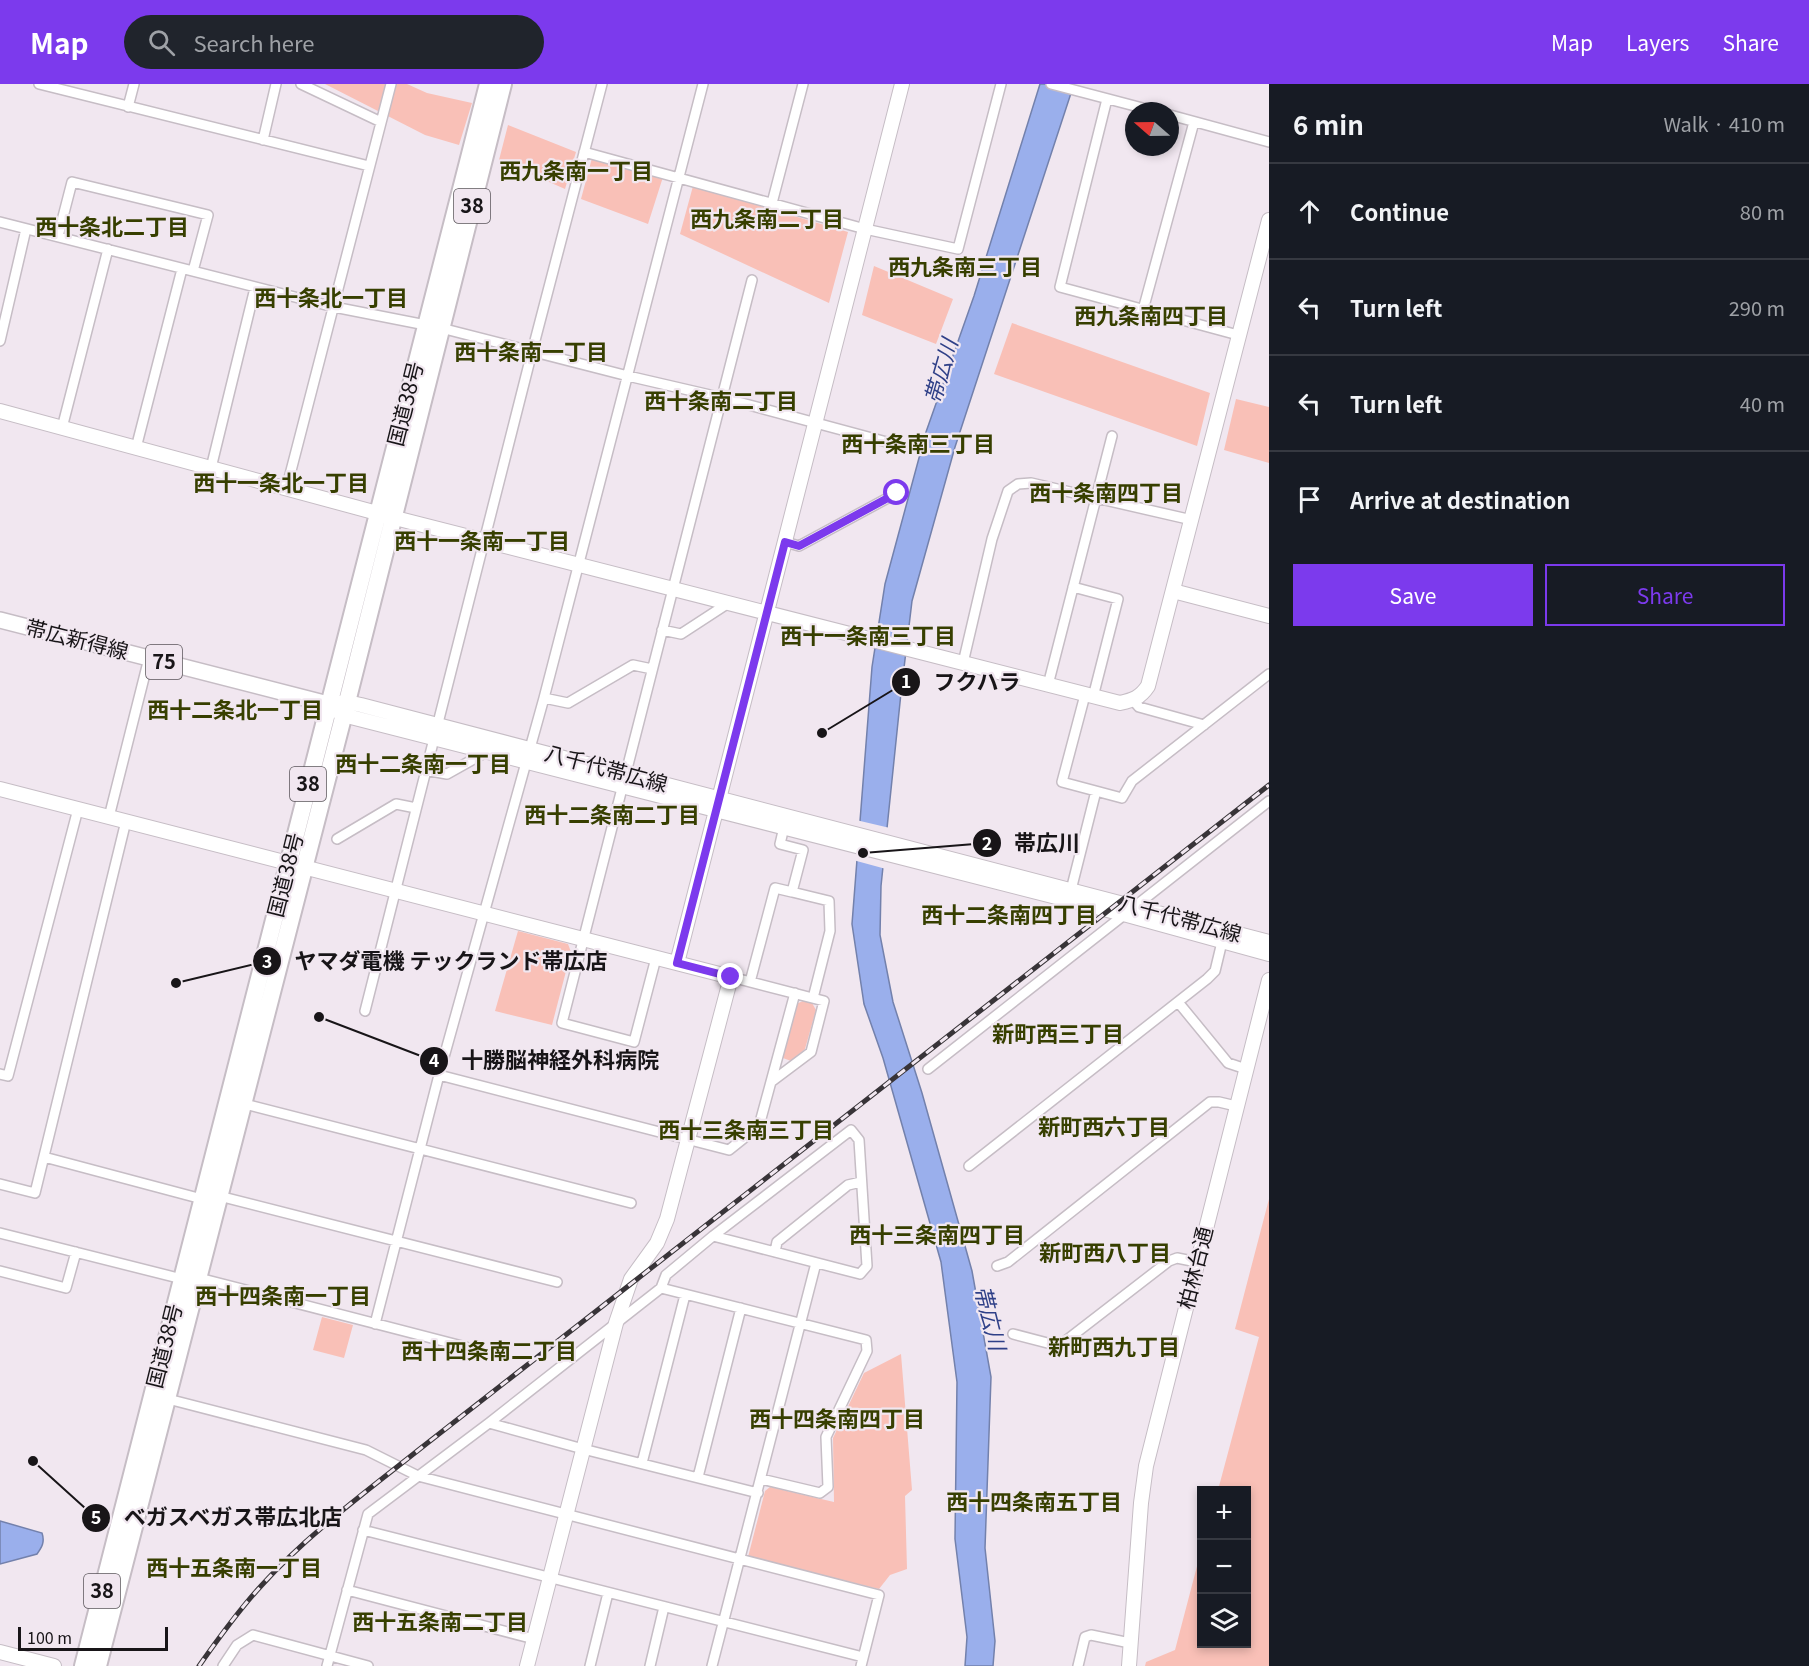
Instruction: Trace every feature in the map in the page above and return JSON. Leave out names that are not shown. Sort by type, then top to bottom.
[{"type":"highway","name":"国道38号","points":[[434,326],[488,84]]},
{"type":"highway","name":"国道38号","points":[[190,1279],[202,1199],[235,1102],[296,866],[345,708],[386,515],[434,326],[503,84]]},
{"type":"highway","name":"国道38号","points":[[296,866],[328,704],[386,515]]},
{"type":"highway","name":"国道38号","points":[[83,1666],[190,1279],[219,1197],[235,1102]]},
{"type":"highway","name":"国道38号","points":[[98,1666],[159,1397]]},
{"type":"main road","name":"帯広新得線","points":[[0,620],[328,704]]},
{"type":"street","points":[[39,84],[65,87],[128,107],[369,166]]},
{"type":"street","points":[[128,107],[134,84]]},
{"type":"street","points":[[263,141],[276,84]]},
{"type":"street","points":[[301,84],[381,122]]},
{"type":"street","points":[[286,489],[391,84]]},
{"type":"street","points":[[365,1011],[602,84]]},
{"type":"street","points":[[375,1324],[439,1075],[579,566],[703,84]]},
{"type":"street","points":[[772,203],[803,84]]},
{"type":"street","points":[[677,963],[902,84]]},
{"type":"street","points":[[584,152],[865,229],[958,249],[1001,84]]},
{"type":"street","points":[[1051,84],[1125,104]]},
{"type":"street","points":[[1107,99],[1060,287],[1238,335]]},
{"type":"street","points":[[1179,118],[1269,142]]},
{"type":"street","points":[[1143,310],[1194,122]]},
{"type":"street","points":[[58,236],[72,182],[208,215],[193,271]]},
{"type":"street","points":[[0,411],[579,566],[1120,703],[1142,696],[1148,686],[1269,220]]},
{"type":"street","points":[[0,222],[334,307],[434,326],[723,398],[909,448]]},
{"type":"street","points":[[0,341],[3,309],[26,228]]},
{"type":"street","points":[[62,428],[108,249]]},
{"type":"street","points":[[136,448],[182,269]]},
{"type":"street","points":[[656,958],[634,1042],[562,1023],[752,280]]},
{"type":"street","points":[[211,468],[255,288]]},
{"type":"street","points":[[1048,686],[1112,436]]},
{"type":"street","points":[[963,663],[992,539],[1008,491],[1018,484],[1031,483],[1192,520]]},
{"type":"street","points":[[785,542],[799,546],[897,493]]},
{"type":"street","points":[[1073,586],[1118,599],[1062,782],[1122,798],[1132,781],[1269,674]]},
{"type":"street","points":[[1173,591],[1269,616]]},
{"type":"street","points":[[662,630],[681,634],[727,604]]},
{"type":"street","points":[[109,817],[149,658]]},
{"type":"street","points":[[544,698],[568,703],[633,665],[652,669]]},
{"type":"street","points":[[1133,700],[1139,707],[1204,725]]},
{"type":"street","name":"八千代帯広線","points":[[328,704],[1069,896],[1269,942]]},
{"type":"street","name":"八千代帯広線","points":[[436,732],[488,751],[528,755]]},
{"type":"street","points":[[425,770],[447,774],[488,751]]},
{"type":"street","points":[[0,789],[824,1001],[811,1052],[771,1082]]},
{"type":"street","points":[[1069,896],[1096,791]]},
{"type":"street","points":[[928,1069],[1269,801]]},
{"type":"street","points":[[337,839],[396,804],[416,808]]},
{"type":"street","name":"八千代帯広線","points":[[718,805],[784,827],[850,839]]},
{"type":"street","points":[[0,1074],[8,1076],[78,809]]},
{"type":"street","points":[[0,1184],[35,1193],[126,821]]},
{"type":"street","points":[[784,827],[780,844],[803,850],[792,892]]},
{"type":"street","points":[[750,982],[775,888],[829,901],[830,931],[813,998]]},
{"type":"street","name":"八千代帯広線","points":[[1131,911],[1222,942],[1269,954]]},
{"type":"street","points":[[969,1166],[1215,971],[1222,942]]},
{"type":"street","points":[[527,1666],[616,1323],[631,1279],[657,1243],[667,1219],[731,977]]},
{"type":"street","name":"柏林台通","points":[[1129,1666],[1140,1514],[1146,1466],[1269,981]]},
{"type":"street","points":[[439,1075],[729,1150],[759,1126],[795,993]]},
{"type":"street","points":[[1178,1002],[1228,1063],[1246,1069]]},
{"type":"street","points":[[235,1102],[631,1203]]},
{"type":"street","points":[[997,1266],[1008,1262],[1210,1102],[1236,1106]]},
{"type":"street","points":[[327,1666],[368,1514],[489,1423],[661,1288],[666,1275],[713,1236],[851,1130],[859,1140],[867,1266],[860,1274],[713,1236]]},
{"type":"street","points":[[44,1157],[202,1199],[219,1197],[557,1282]]},
{"type":"street","points":[[774,1252],[777,1242],[786,1234],[848,1185],[861,1182]]},
{"type":"street","points":[[0,1233],[466,1347]]},
{"type":"street","points":[[0,1271],[66,1288],[75,1252]]},
{"type":"street","points":[[1013,1334],[1059,1346],[1169,1261],[1177,1258],[1197,1262]]},
{"type":"street","points":[[712,1666],[816,1263]]},
{"type":"street","points":[[661,1288],[866,1340],[867,1351],[826,1437],[828,1487],[820,1493],[761,1479]]},
{"type":"street","points":[[642,1463],[685,1295]]},
{"type":"street","points":[[698,1478],[741,1308]]},
{"type":"street","points":[[159,1397],[366,1450],[418,1476],[879,1595],[862,1662],[724,1621],[363,1530]]},
{"type":"street","points":[[489,1423],[758,1493]]},
{"type":"street","points":[[347,1590],[534,1639]]},
{"type":"street","points":[[590,1666],[608,1593]]},
{"type":"street","points":[[650,1666],[664,1607]]},
{"type":"street","points":[[223,1666],[237,1645],[253,1635],[368,1666]]},
{"type":"street","points":[[1078,1666],[1085,1637],[1091,1635],[1130,1643]]},
{"type":"street","points":[[0,1652],[17,1662],[54,1666]]},
{"type":"shaded area","points":[[325,84],[407,84],[427,93],[472,103],[459,145],[425,135]]},
{"type":"shaded area","points":[[508,125],[576,152],[565,189],[499,160]]},
{"type":"shaded area","points":[[592,158],[663,177],[648,224],[581,199]]},
{"type":"shaded area","points":[[693,186],[848,232],[829,303],[680,234]]},
{"type":"shaded area","points":[[874,266],[953,299],[936,344],[862,315]]},
{"type":"shaded area","points":[[1012,323],[1210,393],[1197,446],[994,374]]},
{"type":"shaded area","points":[[1236,399],[1269,407],[1269,463],[1224,450]]},
{"type":"shaded area","points":[[518,931],[568,944],[571,952],[552,1025],[495,1011]]},
{"type":"shaded area","points":[[803,1001],[812,1003],[816,1010],[805,1049],[791,1061],[783,1058],[796,1004]]},
{"type":"shaded area","points":[[1269,1199],[1269,1666],[1145,1666],[1146,1662],[1175,1650],[1197,1566],[1197,1648],[1251,1648],[1251,1486],[1219,1486],[1259,1337],[1235,1329]]},
{"type":"shaded area","points":[[322,1317],[353,1325],[344,1358],[313,1350]]},
{"type":"shaded area","points":[[901,1354],[912,1490],[905,1496],[907,1569],[890,1575],[879,1589],[748,1557],[765,1491],[770,1487],[834,1502],[833,1438],[864,1373]]},
{"type":"water","points":[[1040,84],[1074,84],[955,447],[912,601],[881,886],[880,935],[893,1002],[922,1093],[972,1271],[991,1377],[985,1548],[995,1641],[993,1666],[965,1666],[967,1637],[955,1539],[957,1382],[941,1262],[883,1058],[864,1004],[852,924],[872,667],[885,584],[926,432],[974,296]]},
{"type":"water","points":[[0,1521],[42,1533],[42,1544],[37,1554],[0,1564]]},
{"type":"pier","points":[[856,820],[890,828],[886,869],[853,860]]},
{"type":"railway","points":[[199,1666],[236,1615],[261,1586],[338,1514],[1269,785]]},
{"type":"place","name":"フクハラ","points":[[822,733]]},
{"type":"place","name":"帯広川","points":[[863,853]]},
{"type":"place","name":"ヤマダ電機 テックランド帯広店","points":[[176,983]]},
{"type":"place","name":"十勝脳神経外科病院","points":[[319,1017]]},
{"type":"place","name":"ベガスベガス帯広北店","points":[[33,1461]]},
{"type":"district","name":"西九条南一丁目","points":[[576,171]]},
{"type":"district","name":"西九条南二丁目","points":[[767,219]]},
{"type":"district","name":"西十条北二丁目","points":[[112,227]]},
{"type":"district","name":"西九条南三丁目","points":[[965,267]]},
{"type":"district","name":"西十条北一丁目","points":[[331,298]]},
{"type":"district","name":"西九条南四丁目","points":[[1151,316]]},
{"type":"district","name":"西十条南一丁目","points":[[531,352]]},
{"type":"district","name":"西十条南二丁目","points":[[721,401]]},
{"type":"district","name":"西十条南三丁目","points":[[918,444]]},
{"type":"district","name":"西十一条北一丁目","points":[[281,483]]},
{"type":"district","name":"西十条南四丁目","points":[[1106,493]]},
{"type":"district","name":"西十一条南一丁目","points":[[482,541]]},
{"type":"district","name":"西十一条南三丁目","points":[[868,636]]},
{"type":"district","name":"西十二条北一丁目","points":[[235,710]]},
{"type":"district","name":"西十二条南一丁目","points":[[423,764]]},
{"type":"district","name":"西十二条南二丁目","points":[[612,815]]},
{"type":"district","name":"西十二条南四丁目","points":[[1009,915]]},
{"type":"district","name":"新町西三丁目","points":[[1058,1034]]},
{"type":"district","name":"新町西六丁目","points":[[1104,1127]]},
{"type":"district","name":"西十三条南三丁目","points":[[746,1130]]},
{"type":"district","name":"西十三条南四丁目","points":[[937,1235]]},
{"type":"district","name":"新町西八丁目","points":[[1105,1253]]},
{"type":"district","name":"西十四条南一丁目","points":[[283,1296]]},
{"type":"district","name":"新町西九丁目","points":[[1114,1347]]},
{"type":"district","name":"西十四条南二丁目","points":[[489,1351]]},
{"type":"district","name":"西十四条南四丁目","points":[[837,1419]]},
{"type":"district","name":"西十四条南五丁目","points":[[1034,1502]]},
{"type":"district","name":"西十五条南一丁目","points":[[234,1568]]},
{"type":"district","name":"西十五条南二丁目","points":[[440,1622]]},
{"type":"route","points":[[731,977],[677,963],[785,542],[799,546],[897,493]]}]
